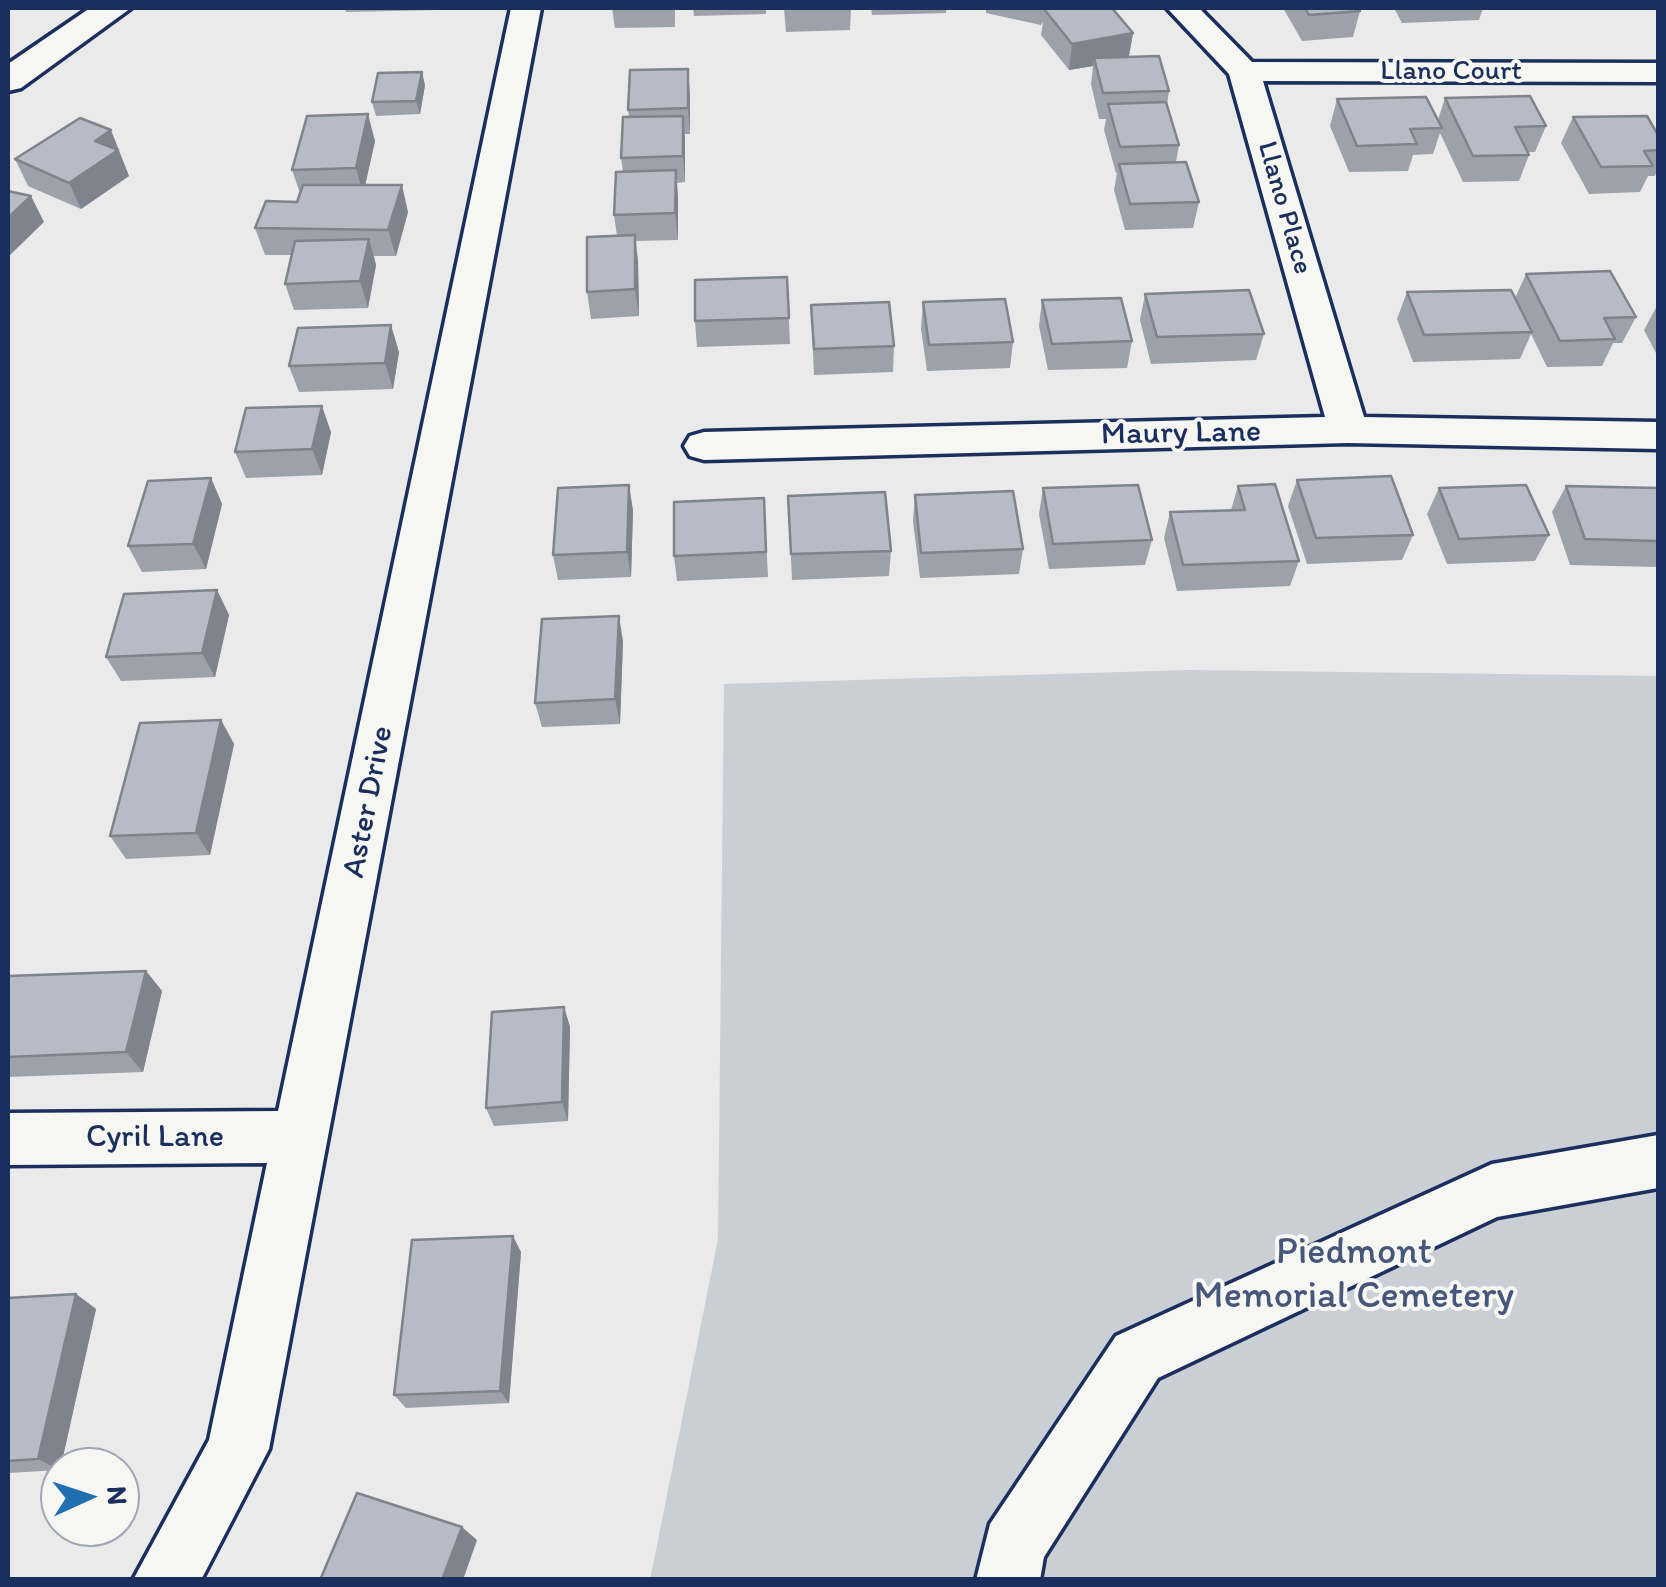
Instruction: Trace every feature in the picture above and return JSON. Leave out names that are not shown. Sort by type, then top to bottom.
[{"type":"main road","points":[[8,80],[113,8]]},
{"type":"street","name":"Aster Drive","points":[[165,1580],[238,1449],[526,8]]},
{"type":"street","name":"Llano Place","points":[[1182,8],[1244,72],[1348,430]]},
{"type":"street","name":"Llano Court","points":[[1244,72],[1658,72]]},
{"type":"street","name":"Maury Lane","points":[[704,446],[1348,430],[1658,436]]},
{"type":"street","name":"Cyril Lane","points":[[8,1139],[303,1137]]},
{"type":"street","points":[[1008,1580],[1013,1548],[1137,1357],[1492,1191],[1658,1162]]},
{"type":"green space","name":"Piedmont Memorial Cemetery","points":[[1188,670],[1658,676],[1658,1579],[650,1580],[718,1239],[724,684]]},
{"type":"building","points":[[1112,8],[1133,33],[1072,44],[1044,9]]},
{"type":"building","points":[[1305,8],[1358,8],[1360,11],[1309,15]]},
{"type":"building","points":[[1159,56],[1169,91],[1103,93],[1094,58]]},
{"type":"building","points":[[688,69],[688,108],[628,110],[630,70]]},
{"type":"building","points":[[422,72],[416,101],[372,102],[378,73]]},
{"type":"building","points":[[1530,96],[1546,126],[1515,127],[1529,155],[1473,156],[1445,98]]},
{"type":"building","points":[[1426,97],[1442,128],[1410,129],[1417,144],[1357,146],[1337,99]]},
{"type":"building","points":[[1166,102],[1179,145],[1120,147],[1108,104]]},
{"type":"building","points":[[368,114],[356,168],[292,170],[307,116]]},
{"type":"building","points":[[683,116],[683,156],[621,158],[623,117]]},
{"type":"building","points":[[1647,116],[1658,135],[1658,150],[1644,151],[1653,166],[1601,167],[1573,117]]},
{"type":"building","points":[[80,118],[111,130],[95,141],[118,150],[69,183],[15,159]]},
{"type":"building","points":[[1186,162],[1199,202],[1130,204],[1119,164]]},
{"type":"building","points":[[676,170],[675,213],[614,215],[616,172]]},
{"type":"building","points":[[303,185],[402,185],[388,230],[255,228],[266,201],[297,202]]},
{"type":"building","points":[[8,191],[31,196],[8,218]]},
{"type":"building","points":[[635,235],[635,289],[587,292],[587,237]]},
{"type":"building","points":[[369,239],[360,281],[285,284],[295,241]]},
{"type":"building","points":[[1610,271],[1636,317],[1604,318],[1615,339],[1560,341],[1526,274]]},
{"type":"building","points":[[787,277],[789,318],[695,321],[695,280]]},
{"type":"building","points":[[1249,290],[1264,334],[1157,337],[1145,294]]},
{"type":"building","points":[[1511,290],[1532,332],[1424,335],[1407,292]]},
{"type":"building","points":[[1121,298],[1132,341],[1052,344],[1042,300]]},
{"type":"building","points":[[1005,299],[1013,342],[929,345],[923,302]]},
{"type":"building","points":[[889,302],[894,346],[814,349],[811,305]]},
{"type":"building","points":[[391,325],[385,363],[289,366],[298,328]]},
{"type":"building","points":[[322,406],[312,449],[235,452],[246,408]]},
{"type":"building","points":[[1391,476],[1413,535],[1316,538],[1297,480]]},
{"type":"building","points":[[211,478],[193,544],[128,546],[148,481]]},
{"type":"building","points":[[1275,484],[1299,561],[1183,565],[1170,512],[1245,510],[1238,486]]},
{"type":"building","points":[[629,485],[627,552],[553,555],[558,488]]},
{"type":"building","points":[[1138,485],[1152,540],[1053,544],[1043,488]]},
{"type":"building","points":[[1526,485],[1549,535],[1459,539],[1439,488]]},
{"type":"building","points":[[1566,486],[1658,488],[1658,541],[1585,539]]},
{"type":"building","points":[[1013,491],[1023,549],[921,553],[915,495]]},
{"type":"building","points":[[885,492],[891,551],[791,554],[788,496]]},
{"type":"building","points":[[764,498],[766,552],[674,556],[674,502]]},
{"type":"building","points":[[217,590],[202,653],[106,657],[124,594]]},
{"type":"building","points":[[619,616],[615,699],[535,703],[542,619]]},
{"type":"building","points":[[221,720],[196,833],[110,836],[140,723]]},
{"type":"building","points":[[146,971],[126,1052],[8,1057],[8,976]]},
{"type":"building","points":[[564,1007],[562,1102],[486,1108],[492,1012]]},
{"type":"building","points":[[513,1236],[500,1391],[394,1395],[412,1240]]},
{"type":"building","points":[[76,1294],[38,1459],[8,1461],[8,1298]]},
{"type":"building","points":[[357,1493],[462,1527],[442,1580],[320,1580]]}]
